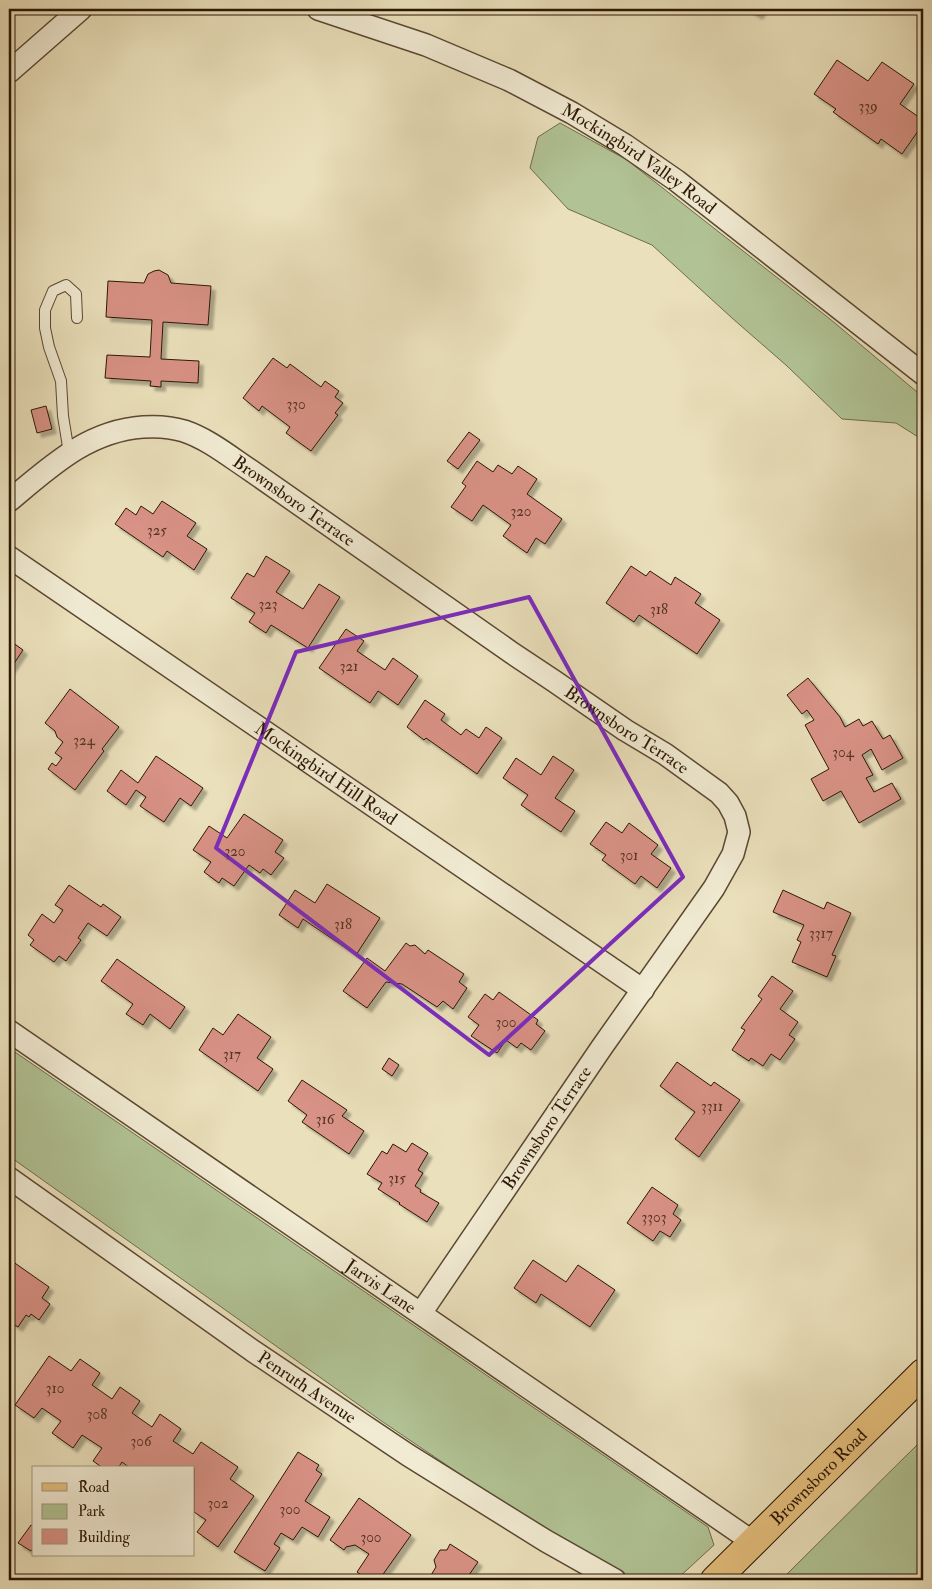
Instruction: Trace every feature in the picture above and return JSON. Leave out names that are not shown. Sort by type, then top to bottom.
[{"type":"main road","name":"Brownsboro Road","points":[[714,1580],[923,1373]]},
{"type":"street","points":[[9,72],[81,9]]},
{"type":"street","name":"Mockingbird Valley Road","points":[[318,9],[426,45],[509,80],[572,113],[625,145],[677,181],[923,374]]},
{"type":"street","name":"Brownsboro Terrace","points":[[9,501],[62,458],[91,440],[108,433],[125,428],[157,426],[184,431],[206,441],[250,470],[512,654],[624,730],[665,754],[719,792],[735,816],[739,832],[733,854],[714,888],[602,1047],[420,1314]]},
{"type":"street","name":"Mockingbird Hill Road","points":[[9,557],[643,990]]},
{"type":"street","name":"Jarvis Lane","points":[[9,1031],[754,1542]]},
{"type":"street","name":"Penruth Avenue","points":[[9,1178],[253,1351],[400,1449],[546,1541],[615,1580]]},
{"type":"lane","points":[[69,454],[63,416],[61,380],[49,347],[45,328],[45,310],[53,292],[66,285],[76,294],[77,318]]},
{"type":"highlighted area","points":[[529,597],[683,877],[489,1055],[216,848],[296,652]]},
{"type":"green space","points":[[560,123],[627,160],[830,319],[923,397],[923,440],[896,423],[842,419],[787,366],[652,245],[568,209],[530,168],[538,137]]},
{"type":"green space","points":[[9,1048],[708,1527],[714,1545],[676,1580],[630,1580],[519,1514],[380,1420],[9,1156]]},
{"type":"green space","points":[[923,1439],[923,1580],[781,1580]]},
{"type":"building","points":[[748,9],[762,9],[758,15]]},
{"type":"building","points":[[837,60],[868,81],[882,62],[914,84],[900,104],[923,120],[923,124],[902,154],[881,139],[878,144],[833,112],[836,109],[814,94]]},
{"type":"building","points":[[159,270],[168,275],[171,283],[211,286],[208,325],[163,322],[161,359],[199,361],[198,383],[161,381],[161,387],[150,386],[151,381],[105,378],[107,355],[150,357],[152,320],[106,317],[108,281],[144,283],[148,274]]},
{"type":"building","points":[[273,358],[287,368],[290,364],[321,387],[325,381],[339,391],[335,397],[343,403],[335,413],[338,415],[311,451],[286,433],[290,427],[262,406],[259,411],[243,398]]},
{"type":"building","points":[[46,406],[52,429],[37,433],[31,410]]},
{"type":"building","points":[[469,432],[480,440],[458,469],[447,461]]},
{"type":"building","points":[[477,461],[493,472],[498,465],[512,474],[518,466],[537,479],[527,494],[562,519],[545,544],[536,538],[527,553],[503,536],[511,525],[483,505],[472,521],[451,507],[466,486],[462,483]]},
{"type":"building","points":[[162,501],[196,523],[187,536],[207,549],[194,570],[167,551],[163,557],[115,524],[126,508],[136,515],[141,506],[153,514]]},
{"type":"building","points":[[266,556],[290,571],[276,592],[303,609],[319,584],[340,597],[308,648],[271,625],[266,633],[249,622],[255,613],[231,598],[247,573],[254,577]]},
{"type":"building","points":[[631,566],[646,576],[650,571],[671,585],[675,577],[701,594],[695,603],[720,620],[697,654],[639,615],[634,622],[606,603]]},
{"type":"building","points":[[346,629],[364,641],[357,651],[385,670],[393,658],[418,676],[398,705],[378,691],[370,703],[319,668]]},
{"type":"building","points":[[9,640],[23,650],[9,671]]},
{"type":"building","points":[[808,678],[840,717],[845,727],[859,719],[863,726],[872,721],[883,739],[890,735],[903,758],[882,770],[871,749],[862,755],[873,775],[866,778],[874,792],[892,783],[901,799],[859,823],[841,791],[823,801],[811,779],[829,769],[805,725],[814,720],[807,710],[802,714],[787,695]]},
{"type":"building","points":[[70,689],[119,727],[75,790],[48,769],[52,763],[56,766],[62,758],[55,753],[63,742],[57,737],[55,731],[45,723]]},
{"type":"building","points":[[425,700],[445,714],[441,720],[461,735],[466,729],[479,738],[486,727],[502,738],[477,774],[407,727]]},
{"type":"building","points":[[156,756],[203,788],[191,806],[180,798],[164,822],[140,806],[146,797],[136,790],[126,805],[107,791],[121,770],[138,783]]},
{"type":"building","points":[[553,756],[574,770],[555,798],[575,811],[561,832],[521,805],[528,795],[503,778],[516,758],[541,775]]},
{"type":"building","points":[[244,814],[283,840],[275,852],[284,858],[271,875],[263,869],[260,873],[249,865],[234,886],[222,878],[219,883],[204,872],[211,862],[193,850],[209,826],[227,838]]},
{"type":"building","points":[[606,822],[622,833],[629,823],[658,845],[651,854],[671,868],[657,888],[641,876],[635,884],[602,860],[606,855],[590,844]]},
{"type":"building","points":[[327,884],[380,918],[356,955],[303,919],[298,928],[279,915],[295,890],[315,903]]},
{"type":"building","points":[[69,885],[101,907],[103,904],[121,917],[107,936],[88,923],[78,938],[81,940],[66,961],[59,956],[54,962],[30,945],[34,940],[28,935],[42,914],[54,923],[63,910],[55,905]]},
{"type":"building","points":[[783,890],[824,909],[827,902],[851,913],[832,955],[836,956],[827,977],[792,962],[801,942],[797,940],[804,925],[773,912]]},
{"type":"building","points":[[406,943],[410,946],[415,945],[425,954],[428,950],[464,974],[459,982],[467,988],[453,1009],[443,1001],[437,1007],[402,984],[386,982],[367,1008],[343,991],[367,958],[385,971]]},
{"type":"building","points":[[117,959],[185,1007],[170,1029],[150,1014],[143,1025],[126,1014],[133,1004],[101,981]]},
{"type":"building","points":[[772,976],[793,991],[780,1009],[798,1022],[789,1035],[795,1039],[780,1060],[771,1054],[763,1066],[751,1058],[749,1061],[732,1050],[745,1030],[741,1028],[762,999],[758,996]]},
{"type":"building","points":[[499,992],[538,1020],[536,1024],[545,1031],[531,1050],[521,1043],[517,1048],[506,1040],[497,1053],[471,1036],[479,1025],[468,1017],[485,994],[493,1000]]},
{"type":"building","points":[[238,1014],[271,1037],[257,1058],[273,1069],[258,1091],[199,1050],[213,1028],[223,1035]]},
{"type":"building","points":[[389,1058],[399,1065],[392,1076],[382,1069]]},
{"type":"building","points":[[677,1062],[711,1086],[714,1082],[740,1100],[699,1157],[675,1139],[695,1112],[660,1086]]},
{"type":"building","points":[[302,1080],[347,1110],[342,1116],[364,1131],[349,1154],[302,1122],[307,1115],[288,1101]]},
{"type":"building","points":[[412,1143],[428,1153],[418,1170],[423,1173],[415,1186],[421,1190],[420,1192],[439,1203],[427,1222],[378,1189],[382,1183],[367,1174],[382,1151],[387,1154],[393,1144],[406,1152]]},
{"type":"building","points":[[652,1187],[678,1205],[673,1214],[681,1220],[670,1237],[660,1231],[653,1241],[627,1223]]},
{"type":"building","points":[[9,1259],[49,1287],[42,1298],[50,1304],[39,1320],[31,1314],[29,1317],[26,1315],[18,1327],[9,1321]]},
{"type":"building","points":[[533,1260],[566,1282],[578,1265],[615,1290],[590,1327],[541,1294],[536,1303],[514,1288]]},
{"type":"building","points":[[49,1356],[71,1371],[80,1359],[100,1373],[92,1385],[112,1399],[120,1387],[140,1401],[132,1413],[152,1427],[160,1414],[181,1429],[173,1441],[193,1454],[201,1442],[238,1467],[230,1479],[254,1496],[218,1547],[197,1532],[206,1520],[195,1513],[195,1466],[127,1466],[122,1462],[119,1466],[100,1466],[93,1461],[102,1448],[82,1435],[73,1448],[52,1433],[61,1421],[42,1408],[34,1418],[15,1405]]},
{"type":"building","points":[[298,1452],[319,1465],[316,1470],[322,1474],[305,1501],[330,1517],[318,1537],[302,1527],[293,1540],[281,1533],[274,1544],[280,1548],[265,1571],[234,1552]]},
{"type":"building","points":[[359,1498],[411,1535],[379,1580],[368,1580],[357,1572],[369,1554],[355,1545],[346,1547],[344,1550],[330,1540]]},
{"type":"building","points":[[31,1525],[32,1526],[31,1551],[18,1543]]},
{"type":"building","points":[[450,1544],[478,1562],[469,1575],[477,1580],[428,1580],[436,1567],[434,1560],[440,1550],[447,1550]]}]
